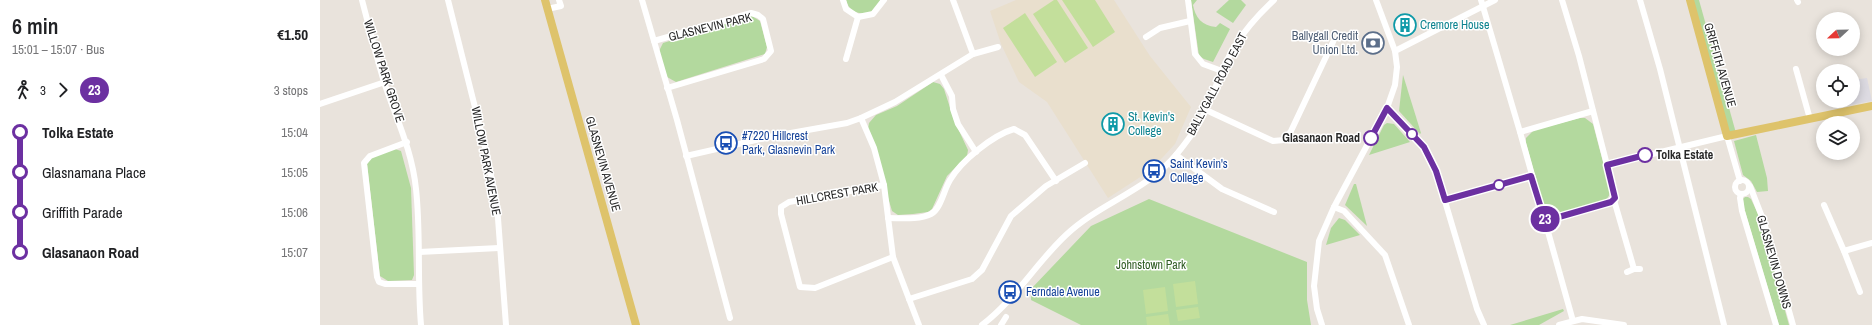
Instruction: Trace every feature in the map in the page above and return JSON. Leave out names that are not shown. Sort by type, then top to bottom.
[{"type":"main road","name":"GLASNEVIN AVENUE","points":[[545,0],[636,325]]},
{"type":"main road","name":"GRIFFITH AVENUE","points":[[1690,0],[1727,136]]},
{"type":"main road","points":[[1727,136],[1872,106]]},
{"type":"street","name":"WILLOW PARK GROVE","points":[[362,0],[385,82],[407,142],[416,188],[420,325]]},
{"type":"street","name":"WILLOW PARK AVENUE","points":[[448,0],[486,150],[497,205],[499,248],[506,325]]},
{"type":"street","points":[[547,9],[561,6],[559,0]]},
{"type":"street","name":"GLASNEVIN PARK","points":[[642,0],[668,88],[730,318]]},
{"type":"street","points":[[843,0],[846,9],[858,17],[873,14],[884,0]]},
{"type":"street","points":[[953,0],[973,54]]},
{"type":"street","points":[[1188,0],[1195,54],[1204,64],[1222,72]]},
{"type":"street","name":"BALLYGALL ROAD EAST","points":[[982,325],[996,314],[1013,297],[1066,235],[1093,216],[1146,183],[1176,155],[1192,134],[1206,110],[1234,47],[1248,26],[1274,0]]},
{"type":"street","points":[[1322,325],[1317,308],[1314,286],[1315,265],[1319,241],[1334,207],[1387,108],[1395,85],[1398,67],[1395,51],[1376,0]]},
{"type":"street","points":[[1395,51],[1482,3],[1495,0]]},
{"type":"street","points":[[1562,0],[1579,56],[1607,165],[1615,198],[1614,200],[1637,269],[1627,272]]},
{"type":"street","points":[[1640,0],[1656,57],[1724,325]]},
{"type":"street","points":[[1482,3],[1573,321]]},
{"type":"street","name":"GLASNEVIN PARK","points":[[654,41],[751,13],[758,15],[763,19],[772,51],[769,56],[764,59],[668,88]]},
{"type":"street","points":[[846,59],[858,17]]},
{"type":"street","points":[[1146,37],[1160,28],[1190,22]]},
{"type":"street","points":[[1206,110],[1273,141],[1284,140],[1291,131],[1333,42]]},
{"type":"street","points":[[686,156],[774,136],[847,123],[878,112],[973,54],[998,47]]},
{"type":"street","points":[[1796,69],[1810,119]]},
{"type":"street","points":[[941,74],[952,96],[953,109],[958,124],[976,152]]},
{"type":"street","points":[[320,104],[385,82]]},
{"type":"street","points":[[1387,108],[1424,147],[1436,171],[1477,309],[1484,325]]},
{"type":"street","points":[[1520,132],[1593,111]]},
{"type":"street","name":"HILLCREST PARK","points":[[861,118],[874,148],[884,185],[892,257],[919,325]]},
{"type":"street","points":[[888,218],[926,216],[933,213],[951,178],[976,152],[1004,132],[1014,129],[1021,131],[1025,135],[1056,181]]},
{"type":"street","points":[[1607,165],[1679,146],[1727,136],[1740,181]]},
{"type":"street","points":[[407,142],[370,156],[364,163],[379,282],[386,284],[418,284]]},
{"type":"street","points":[[1176,155],[1222,189],[1274,212]]},
{"type":"street","points":[[909,299],[972,279],[982,270],[1011,216],[1026,202],[1056,181],[1086,163]]},
{"type":"street","points":[[1445,200],[1531,176]]},
{"type":"street","points":[[1743,194],[1737,192],[1735,188],[1736,184],[1740,181],[1746,181],[1750,186],[1740,198],[1742,211],[1776,325]]},
{"type":"street","name":"HILLCREST PARK","points":[[884,185],[789,202],[781,206],[781,214],[800,287],[815,288],[892,257]]},
{"type":"street","name":"GLASNEVIN DOWNS","points":[[1750,186],[1756,200],[1793,325]]},
{"type":"street","name":"GLASNEVIN DOWNS","points":[[1743,194],[1756,200]]},
{"type":"street","points":[[1545,221],[1614,200]]},
{"type":"street","points":[[1824,205],[1860,292]]},
{"type":"street","points":[[1334,207],[1344,211],[1385,254],[1409,325]]},
{"type":"street","points":[[1844,251],[1872,243]]},
{"type":"street","points":[[419,252],[499,248]]},
{"type":"street","points":[[1001,325],[1006,317]]},
{"type":"street","points":[[1559,325],[1573,321],[1624,325]]},
{"type":"shaded area","points":[[1016,0],[1114,0],[1150,56],[1191,107],[1175,144],[1151,170],[1108,198],[1047,102],[1019,82],[1001,44],[990,11]]},
{"type":"shaded area","points":[[1867,78],[1872,101],[1860,103],[1860,79]]},
{"type":"green space","points":[[846,0],[882,0],[870,13],[858,13],[849,8]]},
{"type":"green space","points":[[1054,0],[1057,0],[1088,48],[1065,63],[1033,14]]},
{"type":"green space","points":[[1062,0],[1095,0],[1115,32],[1093,47]]},
{"type":"green space","points":[[1191,0],[1197,0],[1193,5],[1195,13],[1203,23],[1216,27],[1220,23],[1230,29],[1213,62],[1199,56]]},
{"type":"green space","points":[[1229,0],[1241,0],[1246,5],[1233,23],[1216,12]]},
{"type":"green space","points":[[1690,0],[1699,0],[1736,133],[1727,134]]},
{"type":"green space","points":[[1025,13],[1057,62],[1035,77],[1003,28]]},
{"type":"green space","points":[[752,16],[760,21],[767,47],[765,54],[676,82],[667,77],[659,51],[663,43]]},
{"type":"green space","points":[[1403,75],[1421,133],[1420,134],[1399,111]]},
{"type":"green space","points":[[933,82],[940,84],[944,89],[954,120],[968,150],[967,156],[947,176],[932,209],[928,212],[898,215],[892,211],[868,129],[869,123],[876,115],[897,106]]},
{"type":"green space","points":[[1585,118],[1593,124],[1610,194],[1601,202],[1554,214],[1548,211],[1543,204],[1526,143],[1526,138],[1534,130]]},
{"type":"green space","points":[[1387,123],[1394,124],[1410,142],[1369,155],[1384,125]]},
{"type":"green space","points":[[1756,135],[1767,178],[1768,191],[1757,192],[1751,181],[1743,175],[1734,141]]},
{"type":"green space","points":[[395,149],[401,151],[411,188],[414,275],[412,280],[388,281],[380,276],[367,164],[372,157]]},
{"type":"green space","points":[[1354,184],[1356,184],[1367,226],[1345,205]]},
{"type":"green space","points":[[1745,197],[1751,199],[1758,214],[1789,325],[1779,325],[1744,208],[1743,199]]},
{"type":"green space","name":"Johnstown Park","points":[[1149,199],[1307,262],[1307,300],[1311,325],[1081,325],[1031,300],[1031,289],[1091,226]]},
{"type":"green space","points":[[1339,218],[1345,220],[1360,235],[1326,245],[1331,228]]},
{"type":"green space","points":[[1195,281],[1198,304],[1176,307],[1173,284]]},
{"type":"green space","points":[[1165,287],[1168,311],[1146,314],[1143,290]]},
{"type":"green space","points":[[1198,307],[1200,318],[1178,321],[1176,310]]},
{"type":"green space","points":[[1563,309],[1564,311],[1539,325],[1510,325]]},
{"type":"green space","points":[[1168,314],[1170,325],[1147,325],[1146,317]]},
{"type":"bus line","name":"23","points":[[1371,138],[1387,108],[1424,147],[1436,171],[1445,200],[1531,176],[1545,221],[1611,202],[1615,198],[1607,165],[1645,155]]},
{"type":"place","name":"Cremore House","points":[[1405,25]]},
{"type":"place","name":"Ballygall Credit Union Ltd.","points":[[1373,43]]},
{"type":"place","name":"St. Kevin's College","points":[[1113,124]]},
{"type":"place","name":"Glasanaon Road","points":[[1371,138]]},
{"type":"place","name":"#7220 Hillcrest Park, Glasnevin Park","points":[[726,143]]},
{"type":"place","name":"Tolka Estate","points":[[1645,155]]},
{"type":"place","name":"Saint Kevin's College","points":[[1154,171]]},
{"type":"place","name":"Ferndale Avenue","points":[[1010,292]]}]
